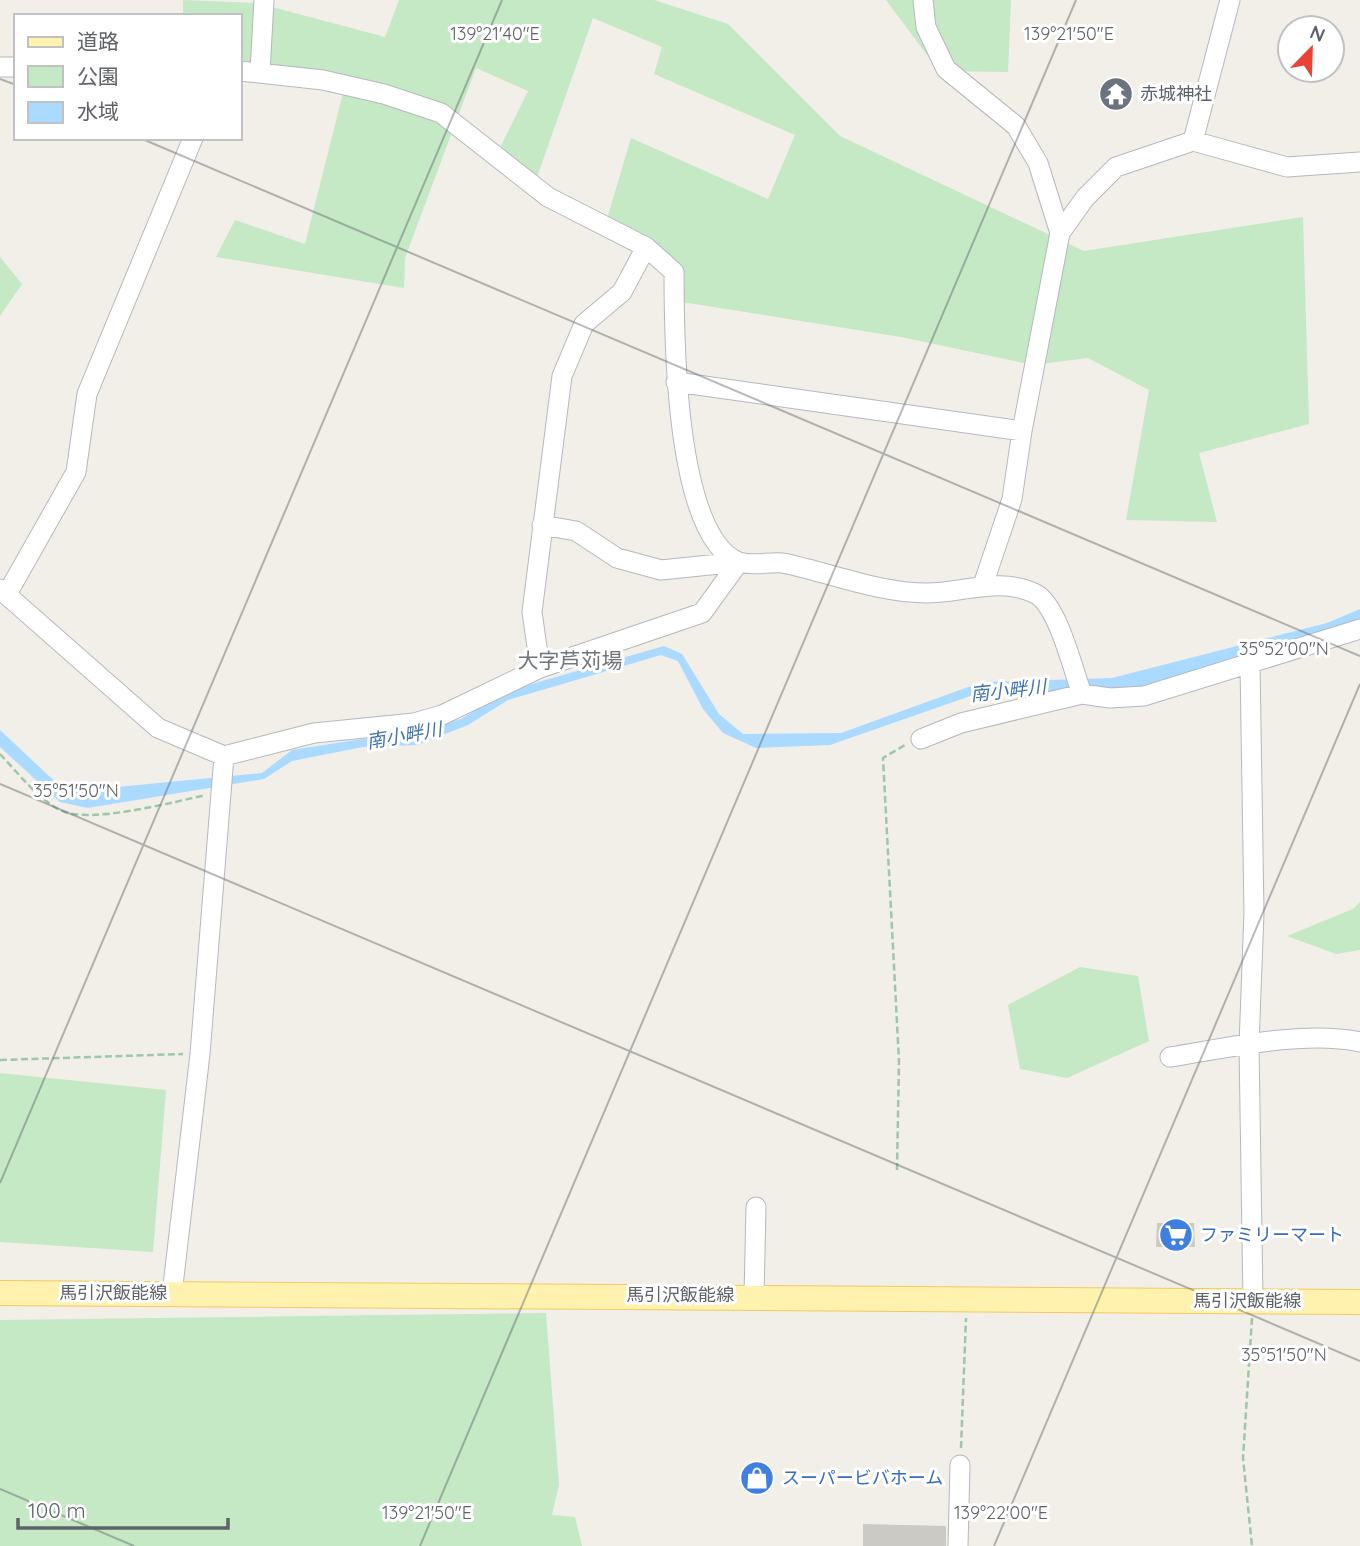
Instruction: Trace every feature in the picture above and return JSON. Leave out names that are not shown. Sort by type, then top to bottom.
[{"type":"main road","name":"馬引沢飯能線","points":[[0,1293],[1360,1302]]},
{"type":"street","points":[[260,72],[264,0]]},
{"type":"street","points":[[923,0],[926,27],[946,69],[1016,126],[1032,153],[1060,233]]},
{"type":"street","points":[[1192,141],[1230,0]]},
{"type":"street","points":[[242,71],[360,89],[441,113],[548,197],[646,247],[674,272],[676,382],[693,488],[705,525],[723,548],[739,562]]},
{"type":"street","points":[[192,140],[87,394],[76,472],[3,592],[158,727],[223,762],[314,733],[428,720],[540,668],[702,613],[739,562]]},
{"type":"street","points":[[983,585],[1012,499],[1022,430],[1060,233],[1085,198],[1116,167],[1192,141],[1287,167],[1360,162]]},
{"type":"street","points":[[540,668],[532,612],[562,376],[584,324],[622,292],[646,247]]},
{"type":"street","points":[[676,382],[1022,430]]},
{"type":"street","points":[[542,524],[576,531],[617,558],[661,570],[739,562],[784,563],[867,585],[927,593],[983,585],[1037,595],[1053,612],[1082,694]]},
{"type":"street","points":[[921,739],[961,723],[1082,694],[1110,698],[1144,696],[1360,629]]},
{"type":"street","points":[[1250,664],[1254,913],[1249,1045],[1253,1301]]},
{"type":"street","points":[[172,1293],[200,1054],[223,762]]},
{"type":"street","points":[[1170,1058],[1249,1045],[1337,1037],[1360,1042]]},
{"type":"street","points":[[754,1296],[756,1207]]},
{"type":"street","points":[[958,1546],[960,1465]]},
{"type":"path","points":[[897,1170],[899,1061],[883,758],[909,742],[921,739]]},
{"type":"path","points":[[0,754],[43,798],[62,812],[104,815],[220,791]]},
{"type":"path","points":[[0,1060],[200,1054]]},
{"type":"path","points":[[960,1465],[966,1301]]},
{"type":"path","points":[[1252,1546],[1243,1458],[1253,1301]]},
{"type":"green space","points":[[183,0],[257,3],[385,37],[399,0],[654,0],[728,24],[840,136],[1084,251],[1303,217],[1309,424],[1199,453],[1217,522],[1126,520],[1149,390],[1088,358],[1033,365],[901,337],[682,302],[678,268],[607,219],[631,138],[768,199],[795,135],[654,74],[662,47],[593,18],[536,180],[499,150],[528,91],[476,68],[405,258],[404,288],[216,257],[235,220],[305,244],[346,81],[242,68],[242,14],[183,14]]},
{"type":"green space","points":[[886,0],[1011,0],[1008,72],[939,71]]},
{"type":"green space","points":[[0,257],[22,284],[0,316]]},
{"type":"green space","points":[[1360,902],[1360,950],[1336,954],[1287,936],[1353,909]]},
{"type":"green space","points":[[1080,967],[1138,976],[1149,1041],[1067,1078],[1020,1069],[1008,1005]]},
{"type":"green space","points":[[0,1073],[166,1090],[153,1252],[0,1242]]},
{"type":"green space","points":[[546,1313],[559,1485],[552,1515],[575,1517],[582,1546],[0,1546],[0,1320]]},
{"type":"water","name":"南小畔川","points":[[1360,609],[1360,622],[1125,691],[979,693],[830,745],[756,748],[723,733],[703,709],[678,661],[661,655],[508,700],[468,725],[417,745],[363,747],[292,761],[264,779],[88,808],[60,802],[0,747],[0,730],[66,792],[262,773],[292,750],[413,731],[461,719],[507,691],[664,646],[682,654],[719,714],[743,734],[841,733],[982,682],[1112,678],[1327,623]]},
{"type":"building","name":"ファミリーマート","points":[[1157,1223],[1194,1223],[1195,1247],[1156,1247]]},
{"type":"building","points":[[863,1524],[946,1526],[946,1546],[863,1546]]},
{"type":"place","name":"赤城神社","points":[[1116,94]]},
{"type":"place","name":"ファミリーマート","points":[[1176,1235]]},
{"type":"place","name":"スーパービバホーム","points":[[757,1478]]},
{"type":"district","name":"大字芦苅場","points":[[570,661]]}]
